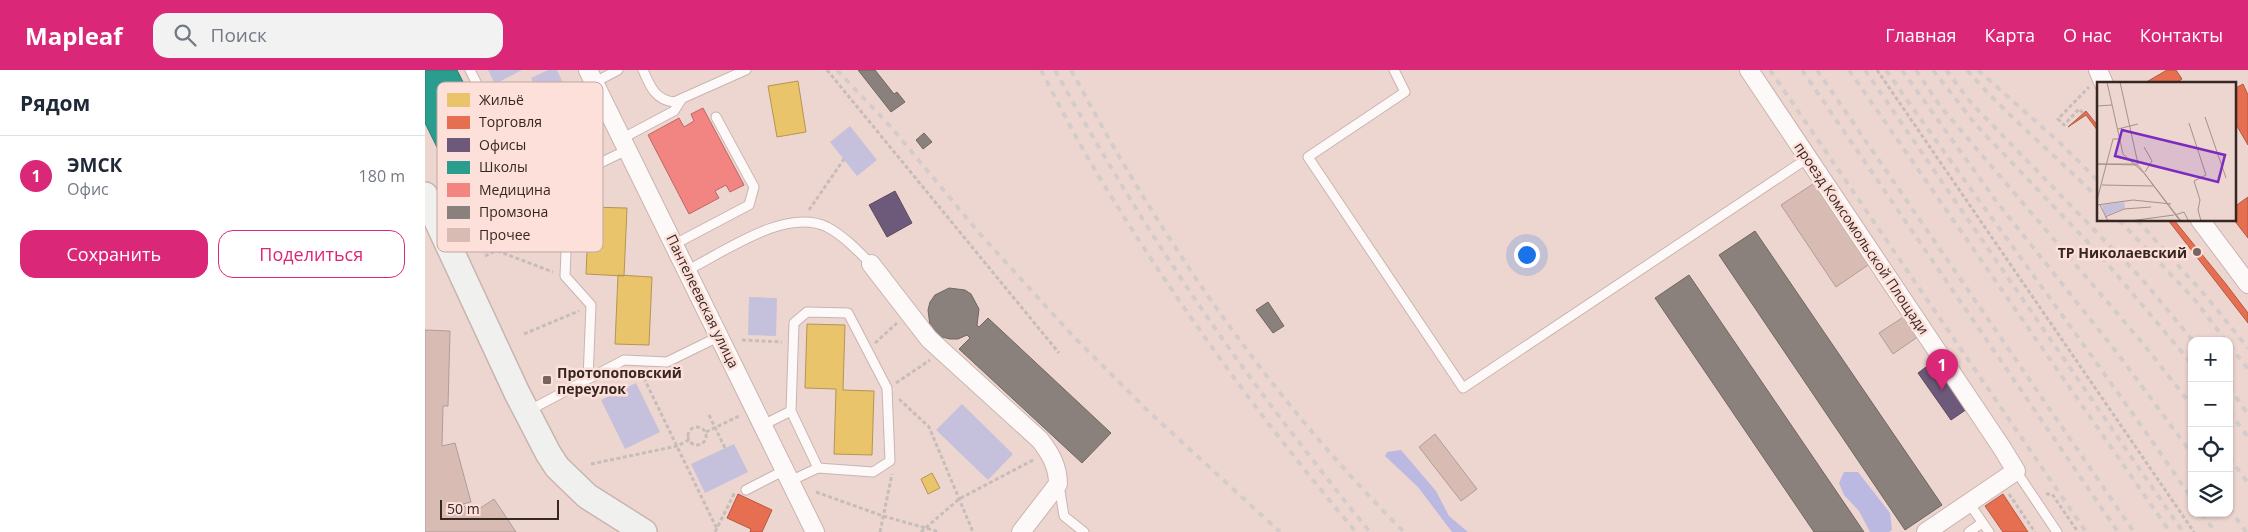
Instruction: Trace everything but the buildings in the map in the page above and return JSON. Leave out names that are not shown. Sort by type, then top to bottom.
[{"type":"main road","points":[[425,195],[437,221]]},
{"type":"main road","points":[[452,252],[526,412],[557,467],[587,496],[644,532]]},
{"type":"street","name":"проезд Комсомольской Площади","points":[[1749,70],[2016,471]]},
{"type":"street","name":"Пантелеевская улица","points":[[603,98],[689,270],[815,532]]},
{"type":"street","points":[[2201,221],[2248,284]]},
{"type":"street","points":[[871,264],[929,339],[1040,440],[1049,452],[1058,471],[1059,484],[1021,532]]},
{"type":"street","points":[[1926,532],[2016,471]]},
{"type":"lane","points":[[470,70],[476,82]]},
{"type":"lane","points":[[592,76],[618,70]]},
{"type":"lane","points":[[643,70],[651,88],[661,98],[674,102],[746,70]]},
{"type":"lane","points":[[1393,70],[1405,92],[1308,157],[1463,388],[1808,158]]},
{"type":"lane","points":[[603,158],[675,111],[681,100]]},
{"type":"lane","points":[[675,244],[749,205],[753,187],[716,117]]},
{"type":"lane","points":[[689,270],[758,234],[780,225],[803,221],[826,226],[848,241],[871,264]]},
{"type":"lane","points":[[566,252],[565,276],[591,305],[588,379]]},
{"type":"lane","points":[[746,490],[788,475],[818,468],[873,472],[890,461],[887,388],[848,313],[807,312],[794,323],[791,410],[818,468]]},
{"type":"lane","points":[[526,412],[624,360],[667,362],[720,336]]},
{"type":"lane","points":[[763,425],[791,410]]},
{"type":"lane","name":"проезд Комсомольской Площади","points":[[2016,471],[2057,532]]},
{"type":"lane","points":[[1059,484],[1063,516],[1083,532]]},
{"type":"lane","points":[[1969,503],[1989,532]]},
{"type":"lane","points":[[1969,532],[1982,523]]},
{"type":"path","points":[[827,70],[1059,353]]},
{"type":"path","points":[[1877,70],[2194,532]]},
{"type":"path","points":[[2083,113],[2079,109],[2064,125],[2058,120],[2098,79]]},
{"type":"path","points":[[804,217],[844,159]]},
{"type":"path","points":[[485,256],[492,252]]},
{"type":"path","points":[[501,252],[565,276]]},
{"type":"path","points":[[524,334],[591,305]]},
{"type":"path","points":[[867,350],[909,312]]},
{"type":"path","points":[[742,340],[793,342]]},
{"type":"path","points":[[943,351],[887,388],[929,427],[973,532]]},
{"type":"path","points":[[636,361],[717,529]]},
{"type":"path","points":[[709,415],[725,448]]},
{"type":"path","points":[[706,432],[736,418]]},
{"type":"path","points":[[699,427],[706,432],[706,441],[699,446],[691,444],[689,440],[691,429],[699,427]]},
{"type":"path","points":[[591,464],[677,446],[689,440]]},
{"type":"path","points":[[921,532],[959,499],[1049,452]]},
{"type":"path","points":[[880,532],[892,477],[890,461]]},
{"type":"path","points":[[2001,481],[2035,532]]},
{"type":"path","points":[[816,492],[883,516],[940,532]]},
{"type":"path","points":[[2031,493],[2053,494],[2078,532]]},
{"type":"shaded area","points":[[488,70],[522,70],[499,82],[494,82]]},
{"type":"shaded area","points":[[548,70],[557,70],[562,82],[533,82],[531,78]]},
{"type":"shaded area","points":[[850,126],[877,160],[857,176],[830,142]]},
{"type":"shaded area","points":[[749,297],[777,298],[776,336],[748,335]]},
{"type":"shaded area","points":[[636,383],[660,432],[625,449],[601,400]]},
{"type":"shaded area","points":[[962,404],[1013,454],[988,480],[936,430]]},
{"type":"shaded area","points":[[734,444],[748,472],[705,493],[691,464]]},
{"type":"shaded area","points":[[1401,450],[1436,491],[1449,516],[1468,532],[1452,532],[1418,487],[1385,456],[1387,452]]},
{"type":"shaded area","points":[[1844,472],[1858,472],[1890,513],[1892,530],[1889,532],[1870,532],[1859,511],[1844,495],[1839,483]]},
{"type":"railway","points":[[837,70],[891,127],[980,234],[1072,335],[1147,410],[1280,532]]},
{"type":"railway","points":[[1041,70],[1101,180],[1190,317],[1287,448],[1356,532]]},
{"type":"railway","points":[[1055,70],[1138,212],[1198,304],[1262,393],[1370,532]]},
{"type":"railway","points":[[1071,70],[1146,201],[1203,289],[1265,374],[1298,415],[1367,494],[1404,532]]},
{"type":"railway","points":[[1770,70],[2086,532]]},
{"type":"railway","points":[[1802,70],[2118,532]]},
{"type":"railway","points":[[1817,70],[2134,532]]},
{"type":"railway","points":[[1849,70],[2170,532]]},
{"type":"railway","points":[[1865,70],[2183,532]]},
{"type":"railway","points":[[1886,70],[2117,391],[2188,493]]},
{"type":"railway","points":[[1902,70],[1996,201],[2118,354],[2188,449]]},
{"type":"railway","points":[[1916,70],[1940,106],[2145,346],[2188,401]]},
{"type":"railway","points":[[1933,70],[1976,125],[2100,255],[2188,359]]},
{"type":"railway","points":[[1946,70],[1972,104],[2142,279],[2190,337]]},
{"type":"railway","points":[[1967,70],[1982,87],[2097,197]]},
{"type":"railway","points":[[1978,70],[2060,143],[2097,180]]},
{"type":"railway","points":[[2120,221],[2195,300],[2223,337]]},
{"type":"railway","points":[[2138,221],[2205,295],[2248,348]]},
{"type":"railway","points":[[2233,350],[2248,369]]},
{"type":"railway","points":[[2233,393],[2248,414]]},
{"type":"railway","points":[[2233,417],[2248,437]]},
{"type":"railway","points":[[2233,462],[2248,483]]},
{"type":"railway","points":[[2233,514],[2246,532]]},
{"type":"railway","points":[[2205,517],[2215,532]]},
{"type":"place","name":"ТР Николаевский","points":[[2197,252]]},
{"type":"place","name":"Протопоповский переулок","points":[[547,380]]},
{"type":"place","name":"ЭМСК","points":[[1942,390]]}]
